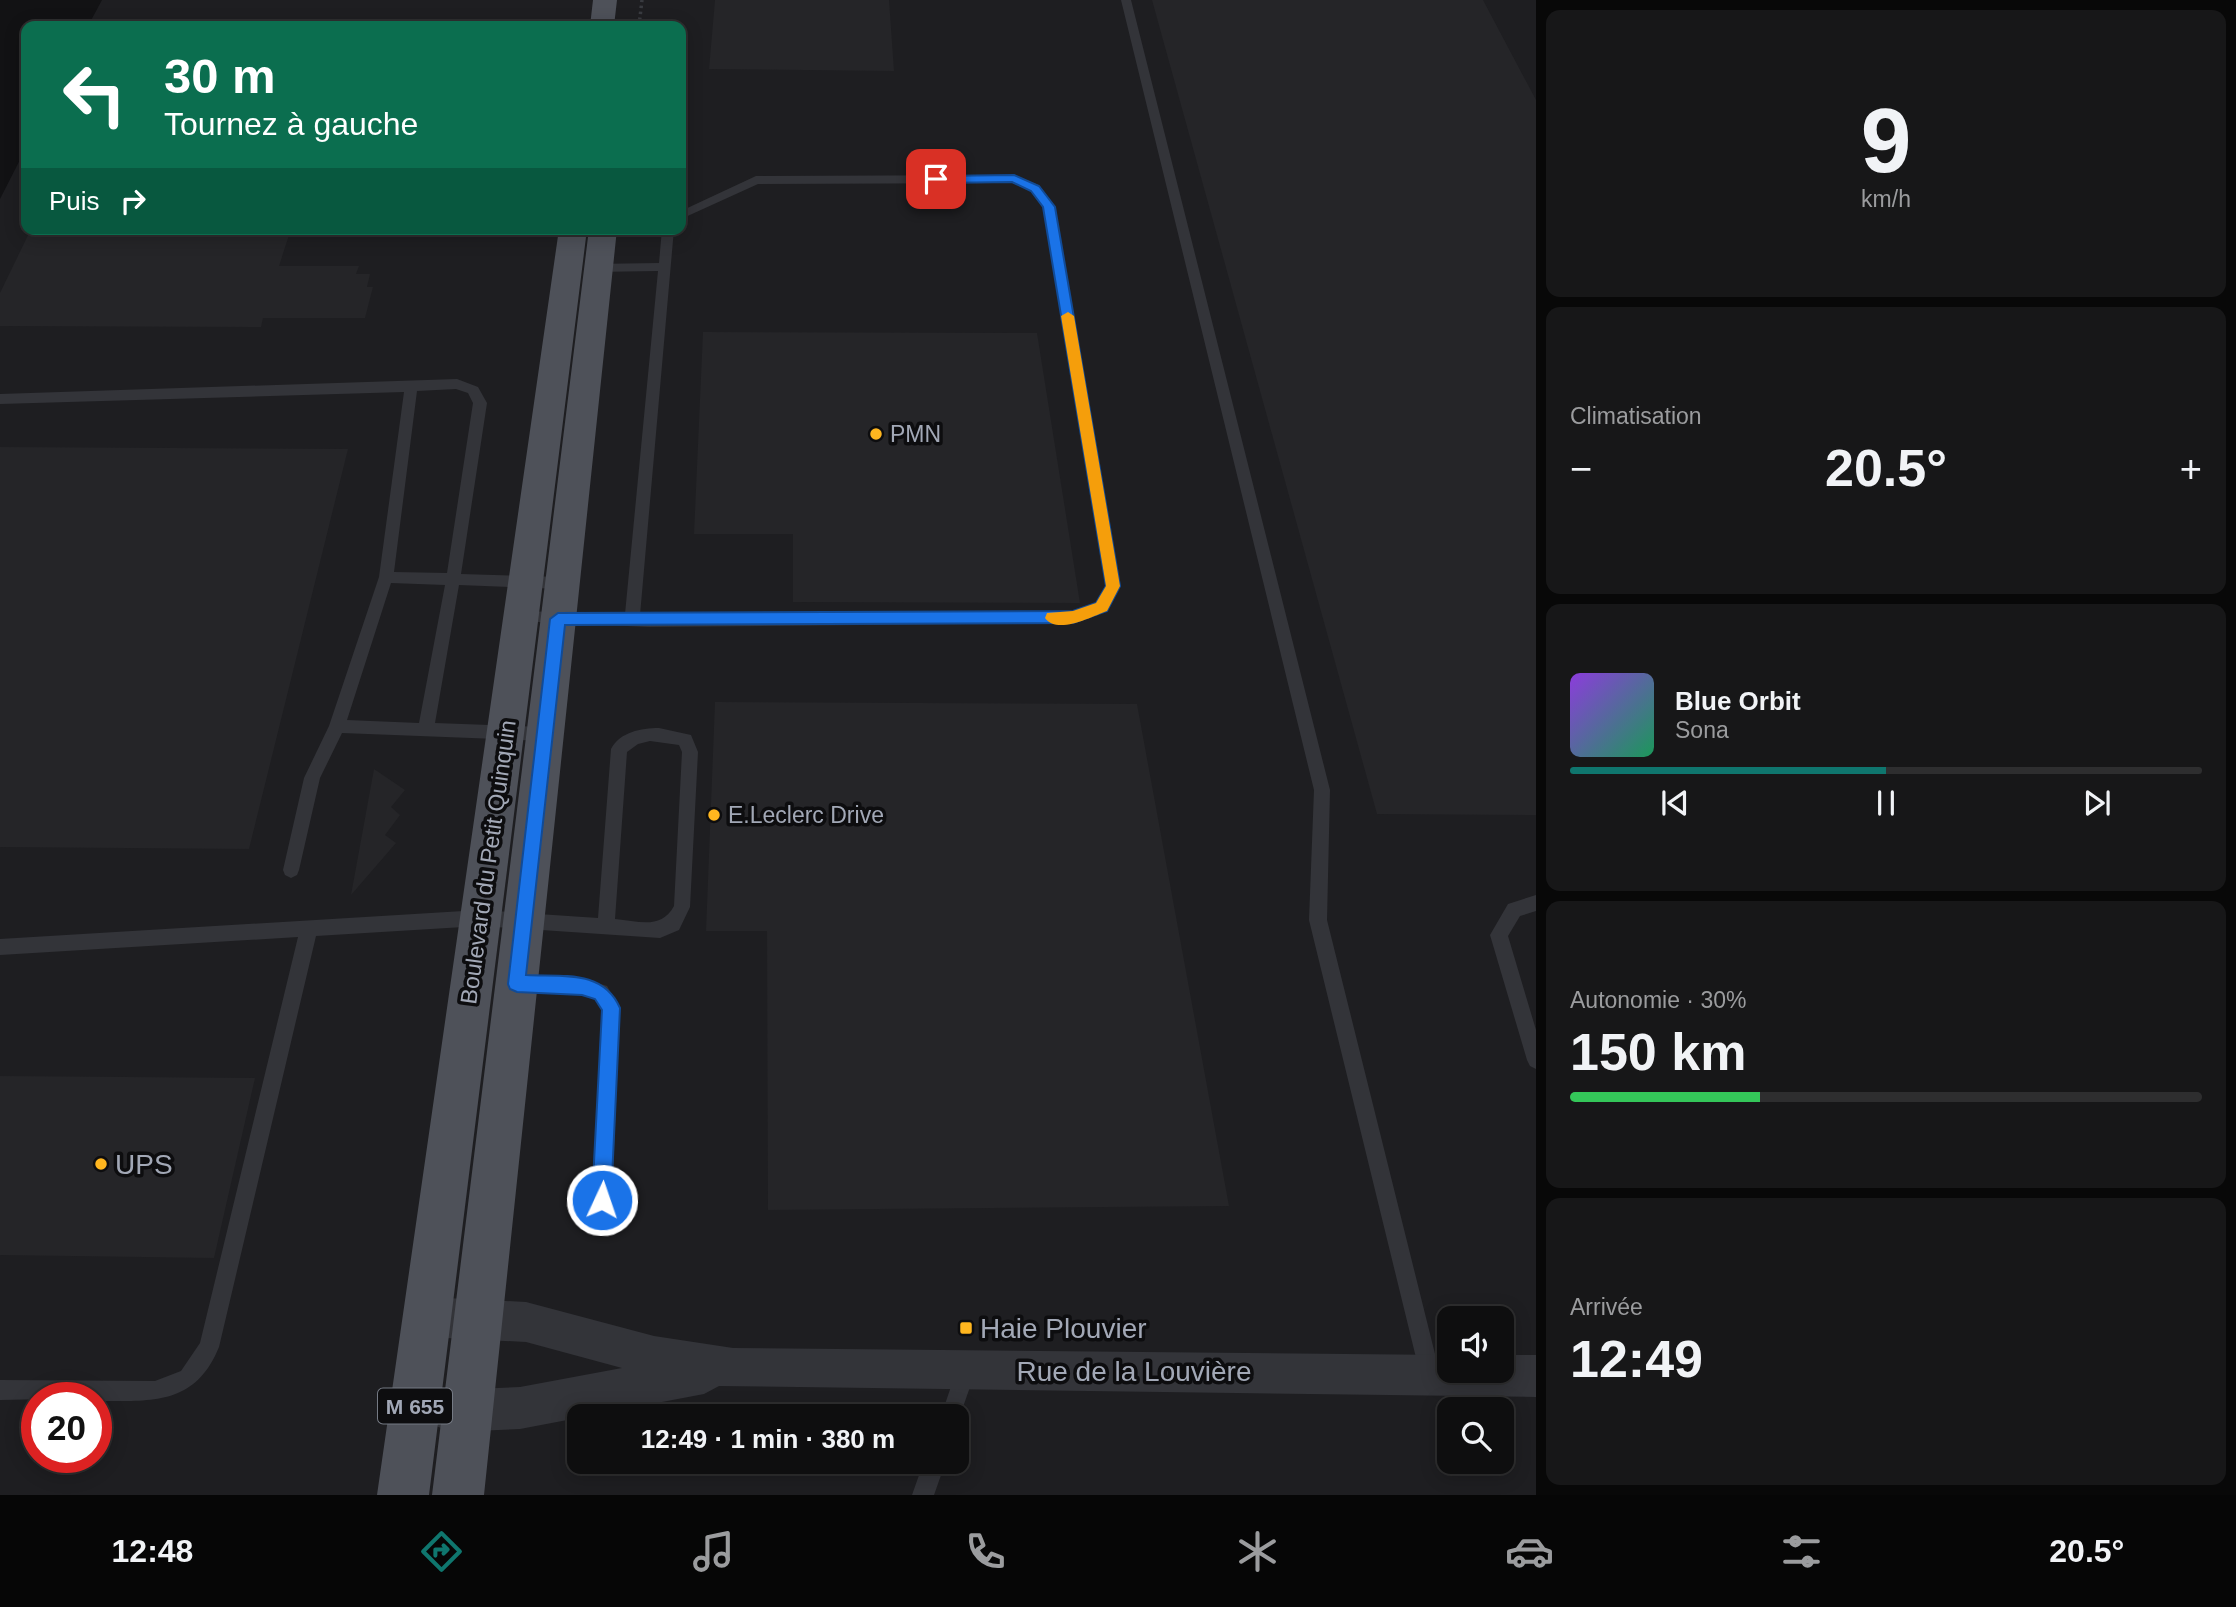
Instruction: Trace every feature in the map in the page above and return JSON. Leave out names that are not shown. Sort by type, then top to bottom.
[{"type":"main road","points":[[602,21],[605,0]]},
{"type":"main road","name":"Boulevard du Petit Quinquin","points":[[575,235],[584,268]]},
{"type":"main road","name":"Boulevard du Petit Quinquin","points":[[402,1495],[505,732],[542,600],[584,268],[600,235]]},
{"type":"main road","name":"Boulevard du Petit Quinquin","points":[[458,1495],[545,734],[542,600]]},
{"type":"street","name":"Rue de la Louvière","points":[[427,1317],[526,1322],[654,1356],[733,1368],[1536,1376]]},
{"type":"street","name":"Rue de la Louvière","points":[[414,1410],[520,1408],[733,1368]]},
{"type":"lane","points":[[1126,0],[1322,790],[1318,920],[1430,1374]]},
{"type":"lane","points":[[386,577],[453,581],[632,620],[1073,617],[1102,607],[1113,586],[1049,207],[1035,188],[1014,179],[756,180],[686,213]]},
{"type":"lane","points":[[632,620],[668,235]]},
{"type":"lane","points":[[584,268],[665,267]]},
{"type":"lane","points":[[0,399],[457,384],[473,390],[480,403],[453,581],[426,728]]},
{"type":"lane","points":[[291,870],[312,778],[337,726],[386,577],[411,387]]},
{"type":"lane","points":[[337,726],[545,734]]},
{"type":"lane","points":[[0,947],[480,918],[660,930],[673,924],[682,907],[690,752],[685,740],[671,735],[638,735],[626,740],[619,749],[606,926]]},
{"type":"lane","points":[[1536,903],[1514,910],[1499,935],[1536,1060]]},
{"type":"lane","points":[[0,1390],[155,1391],[188,1378],[209,1347],[309,928]]},
{"type":"lane","points":[[471,982],[582,986],[601,992],[611,1008],[602,1200]]},
{"type":"lane","points":[[955,1404],[966,1370]]},
{"type":"lane","points":[[923,1495],[930,1474]]},
{"type":"path","points":[[640,21],[642,0]]},
{"type":"shaded area","points":[[102,0],[1536,0],[1536,1495],[0,1495],[0,199],[21,158],[21,235],[686,235],[686,21],[91,21]]},
{"type":"building","points":[[715,0],[889,0],[894,71],[709,69]]},
{"type":"building","points":[[1152,0],[1483,0],[1536,100],[1536,815],[1377,814]]},
{"type":"building","points":[[28,235],[289,235],[279,266],[359,266],[356,274],[370,274],[367,287],[373,287],[365,318],[263,318],[261,327],[0,326],[0,293]]},
{"type":"building","name":"PMN","points":[[703,332],[1037,333],[1080,603],[793,602],[793,534],[694,534]]},
{"type":"building","points":[[0,447],[348,449],[249,849],[0,847]]},
{"type":"building","points":[[715,702],[1137,704],[1229,1206],[768,1210],[767,931],[706,931]]},
{"type":"building","points":[[374,769],[405,790],[391,807],[400,815],[385,835],[396,843],[351,895]]},
{"type":"building","points":[[0,1076],[255,1078],[214,1258],[0,1255]]},
{"type":"slow traffic","points":[[1052,618],[1073,617],[1102,607],[1113,586],[1068,316]]},
{"type":"place","name":"PMN","points":[[876,434]]},
{"type":"place","name":"E.Leclerc Drive","points":[[714,815]]},
{"type":"place","name":"UPS","points":[[101,1164]]},
{"type":"place","name":"Haie Plouvier","points":[[966,1328]]},
{"type":"route","points":[[602,1200],[611,1008],[601,992],[582,986],[517,984],[558,619],[649,621],[1073,617],[1102,607],[1113,586],[1049,207],[1035,188],[1014,179],[936,179]]}]
